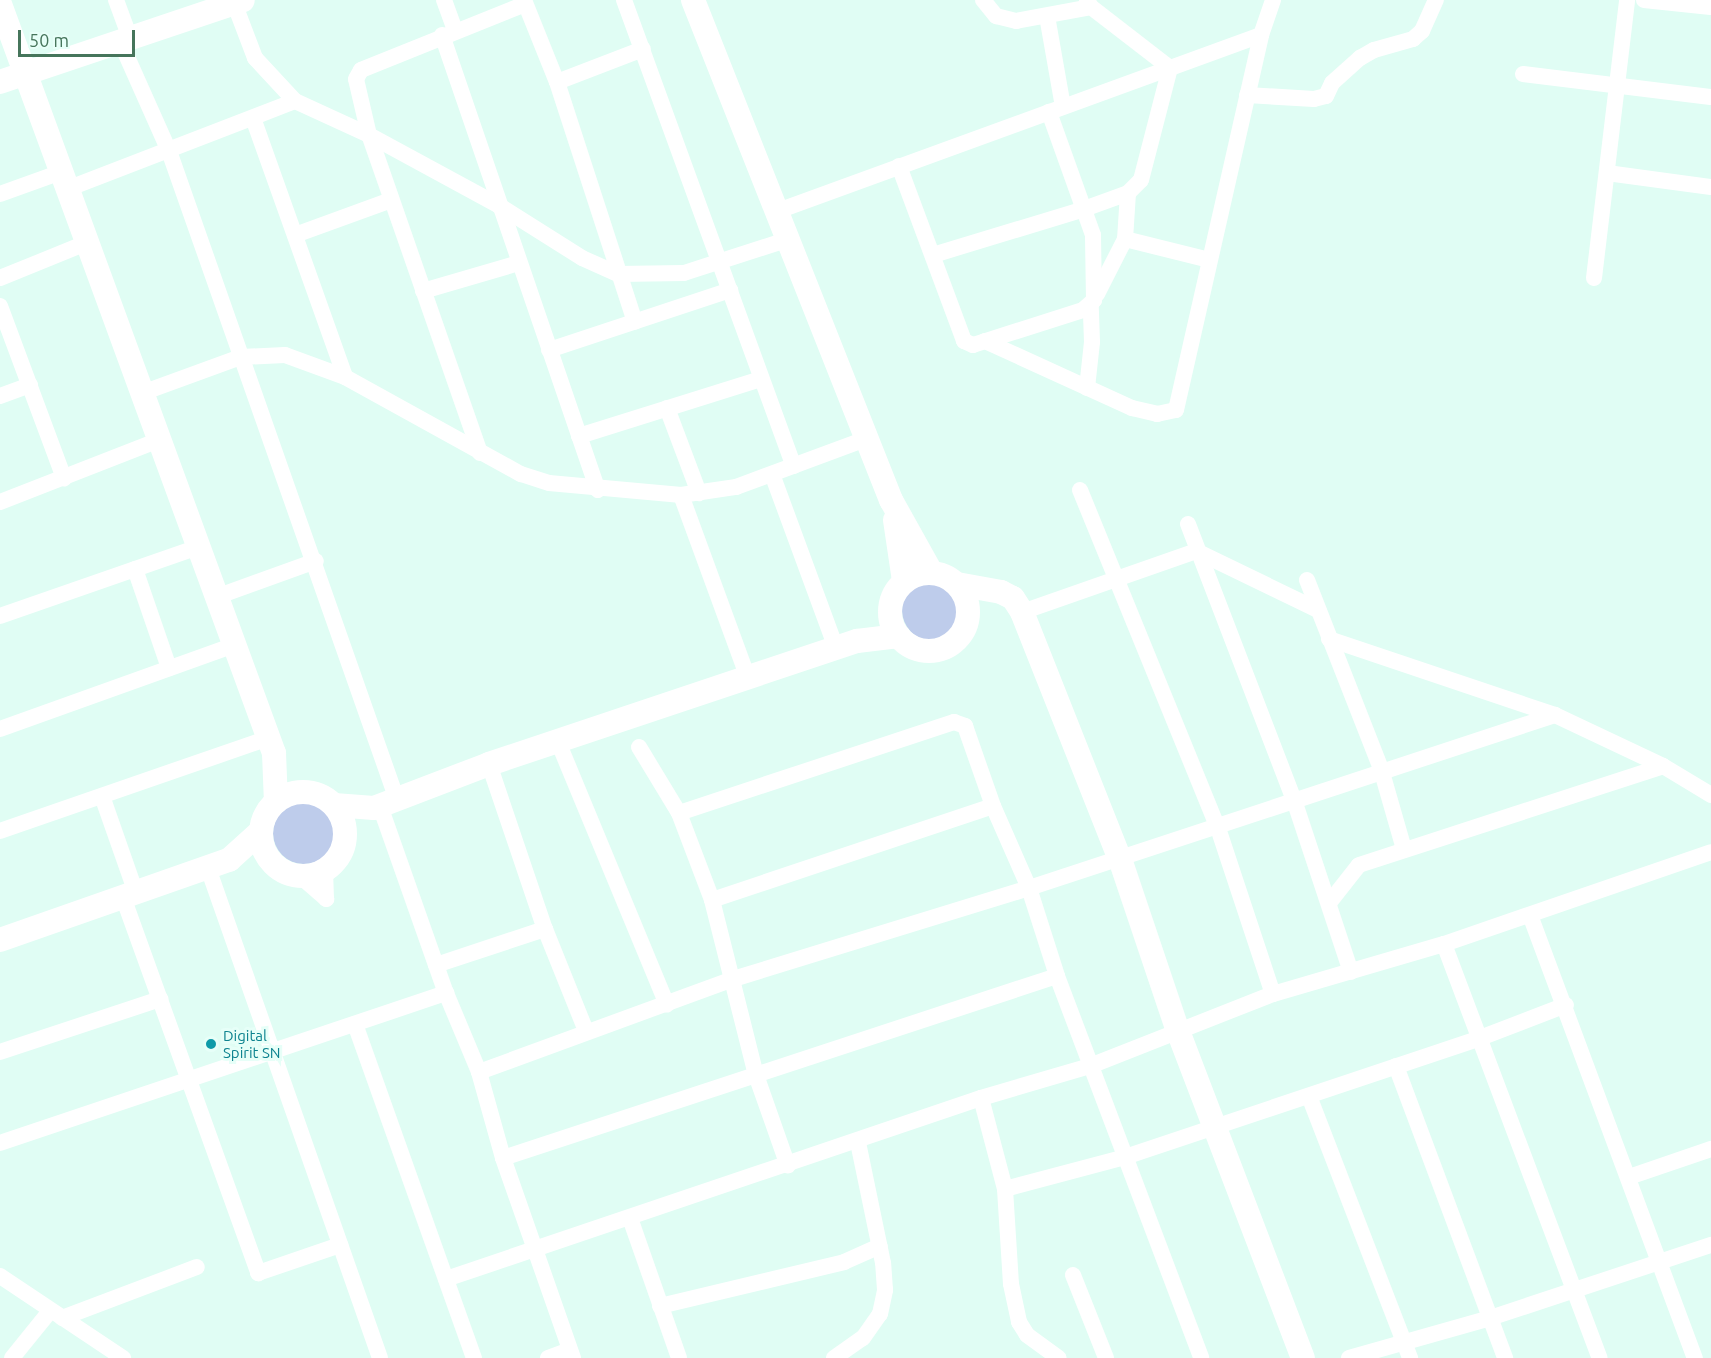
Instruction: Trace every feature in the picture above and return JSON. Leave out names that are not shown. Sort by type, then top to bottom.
[{"type":"street","points":[[116,0],[125,40],[169,151],[316,561],[384,805],[436,966],[479,1072],[503,1158],[572,1354],[548,1358]]},
{"type":"street","points":[[444,0],[449,33],[498,205],[598,490]]},
{"type":"street","points":[[624,0],[794,466]]},
{"type":"street","points":[[693,0],[786,240],[891,500],[931,572],[957,584],[1001,592],[1013,598],[1022,612],[1120,859],[1178,1031],[1303,1358]]},
{"type":"street","points":[[983,0],[996,16],[1007,21],[1047,16],[1089,4],[1170,69]]},
{"type":"street","points":[[1247,95],[1314,99],[1326,96],[1332,83],[1360,58],[1374,50],[1413,39],[1422,31],[1436,0]]},
{"type":"street","points":[[1594,278],[1627,0]]},
{"type":"street","points":[[1644,0],[1711,8]]},
{"type":"street","points":[[0,82],[237,1],[255,58],[295,101],[369,135],[498,205],[582,258],[618,274],[675,274],[786,240]]},
{"type":"street","points":[[985,341],[1087,388],[1156,414],[1176,410],[1270,1]]},
{"type":"street","points":[[480,453],[369,135],[356,87],[361,70],[525,2],[557,82],[635,322]]},
{"type":"street","points":[[0,4],[271,746],[276,802]]},
{"type":"street","points":[[1047,16],[1056,110],[1093,235],[1092,342],[1087,388]]},
{"type":"street","points":[[775,212],[1261,35]]},
{"type":"street","points":[[557,82],[643,49]]},
{"type":"street","points":[[933,255],[1084,209],[1128,193],[1141,180],[1170,69]]},
{"type":"street","points":[[1523,74],[1711,97]]},
{"type":"street","points":[[0,194],[64,181],[169,151],[295,101]]},
{"type":"street","points":[[254,118],[345,377]]},
{"type":"street","points":[[899,166],[964,341],[973,345],[1092,303],[1125,239],[1128,193]]},
{"type":"street","points":[[1606,173],[1711,187]]},
{"type":"street","points":[[295,235],[392,200]]},
{"type":"street","points":[[1125,239],[1209,260]]},
{"type":"street","points":[[0,278],[86,243]]},
{"type":"street","points":[[423,291],[519,263]]},
{"type":"street","points":[[549,350],[730,290]]},
{"type":"street","points":[[0,306],[64,478]]},
{"type":"street","points":[[142,393],[241,357],[285,355],[345,377],[480,453],[549,483],[598,490],[681,495],[736,487],[866,439]]},
{"type":"street","points":[[579,436],[761,379]]},
{"type":"street","points":[[0,396],[30,385]]},
{"type":"street","points":[[667,408],[699,493]]},
{"type":"street","points":[[0,502],[159,440]]},
{"type":"street","points":[[772,474],[846,644]]},
{"type":"street","points":[[1080,490],[1113,578],[1217,825],[1273,994]]},
{"type":"street","points":[[681,495],[748,678]]},
{"type":"street","points":[[891,500],[904,581]]},
{"type":"street","points":[[1188,524],[1196,551],[1294,800],[1352,972]]},
{"type":"street","points":[[0,616],[198,547]]},
{"type":"street","points":[[1022,612],[1113,578],[1196,551],[1318,610]]},
{"type":"street","points":[[216,597],[316,561]]},
{"type":"street","points":[[135,569],[169,668]]},
{"type":"street","points":[[846,644],[891,602],[904,581],[931,572]]},
{"type":"street","points":[[1307,580],[1381,769],[1404,849]]},
{"type":"street","points":[[957,584],[968,614]]},
{"type":"street","points":[[891,602],[892,620],[899,636],[916,649],[943,649],[961,634],[968,614],[1001,592]]},
{"type":"street","points":[[345,834],[384,805],[489,764],[559,744],[846,644],[899,636]]},
{"type":"street","points":[[1329,639],[1555,715],[1663,766],[1711,795]]},
{"type":"street","points":[[0,729],[234,645]]},
{"type":"street","points":[[479,1072],[730,980],[1120,859],[1381,769],[1555,715]]},
{"type":"street","points":[[679,813],[954,722],[964,726],[993,806],[1029,888],[1057,976],[1201,1358]]},
{"type":"street","points":[[559,744],[667,1005]]},
{"type":"street","points":[[271,746],[305,791]]},
{"type":"street","points":[[1,828],[271,746]]},
{"type":"street","points":[[639,747],[679,813],[711,900],[756,1075],[788,1166]]},
{"type":"street","points":[[489,764],[545,929],[586,1031]]},
{"type":"street","points":[[1329,903],[1359,865],[1663,766]]},
{"type":"street","points":[[219,864],[278,867],[300,876],[325,870],[343,848],[345,834],[343,818],[334,805],[321,795],[305,791],[289,794],[276,802],[266,815],[261,831],[263,844],[278,867]]},
{"type":"street","points":[[102,796],[160,999],[258,1273],[340,1245]]},
{"type":"street","points":[[334,805],[384,805]]},
{"type":"street","points":[[711,900],[993,806]]},
{"type":"street","points":[[0,940],[219,864],[261,831]]},
{"type":"street","points":[[446,1279],[788,1166],[981,1098],[1090,1066],[1273,994],[1444,944],[1711,852]]},
{"type":"street","points":[[219,864],[273,1052],[380,1358]]},
{"type":"street","points":[[1530,915],[1566,1005],[1695,1358]]},
{"type":"street","points":[[436,966],[545,929]]},
{"type":"street","points":[[1444,944],[1600,1358]]},
{"type":"street","points":[[503,1158],[1057,976]]},
{"type":"street","points":[[0,1143],[446,993]]},
{"type":"street","points":[[0,1052],[160,999]]},
{"type":"street","points":[[1005,1189],[1125,1157],[1480,1038],[1566,1005]]},
{"type":"street","points":[[355,1024],[474,1358]]},
{"type":"street","points":[[1396,1066],[1505,1358]]},
{"type":"street","points":[[1309,1096],[1410,1358]]},
{"type":"street","points":[[981,1098],[1005,1189],[1011,1284],[1019,1322],[1027,1335],[1059,1358]]},
{"type":"street","points":[[834,1358],[863,1338],[880,1314],[885,1290],[880,1246],[858,1142]]},
{"type":"street","points":[[1629,1177],[1711,1149]]},
{"type":"street","points":[[630,1218],[679,1358]]},
{"type":"street","points":[[1349,1358],[1490,1318],[1711,1245]]},
{"type":"street","points":[[660,1306],[844,1262],[880,1246]]},
{"type":"street","points":[[12,1358],[56,1315],[197,1267]]},
{"type":"street","points":[[1073,1275],[1106,1358]]},
{"type":"street","points":[[0,1276],[123,1358]]},
{"type":"shaded area","points":[[933,579],[955,588],[964,610],[955,632],[933,641],[911,632],[902,610],[911,588]]},
{"type":"shaded area","points":[[304,802],[326,811],[335,833],[326,855],[304,864],[282,855],[273,833],[282,811]]},
{"type":"place","name":"Digital Spirit SN","points":[[211,1044]]}]
